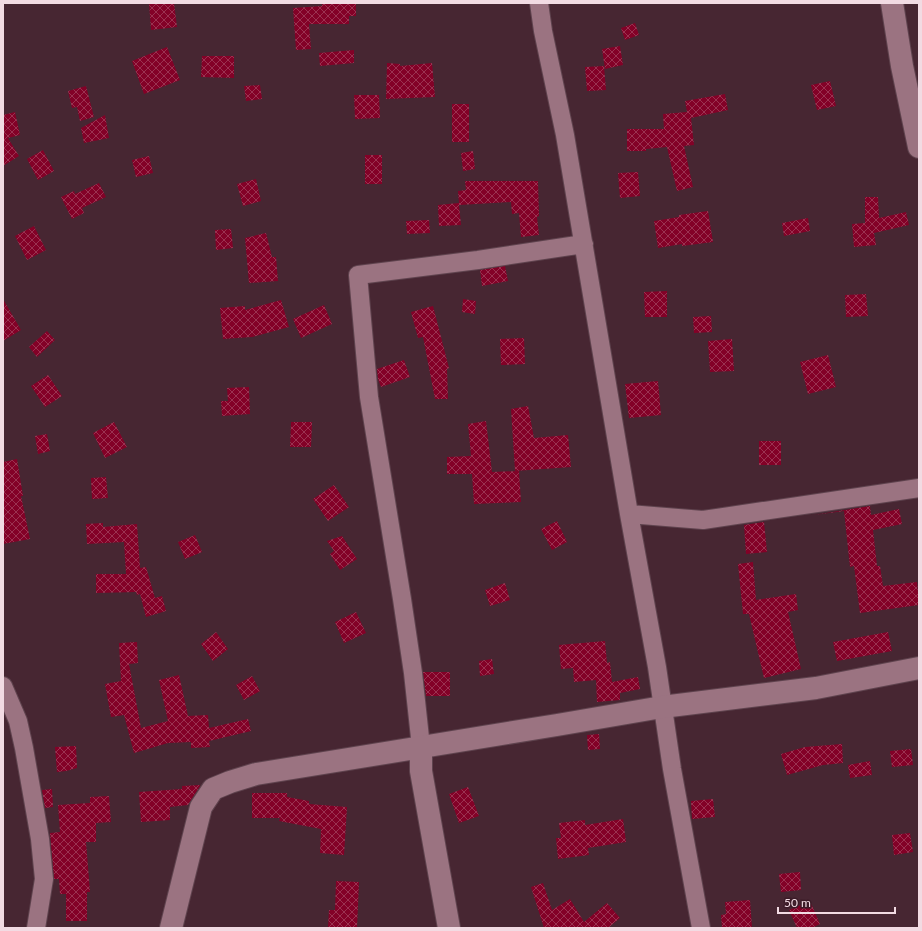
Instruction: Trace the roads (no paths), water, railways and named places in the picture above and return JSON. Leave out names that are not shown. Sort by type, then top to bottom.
[{"type":"street","points":[[539,3],[543,31],[565,135],[629,514],[657,667],[672,769],[701,928]]},
{"type":"street","points":[[892,3],[902,66],[919,147]]},
{"type":"street","points":[[449,928],[421,771],[421,747],[413,673],[369,397],[358,275],[478,260],[584,244]]},
{"type":"street","points":[[629,514],[703,520],[919,488]]},
{"type":"street","points":[[171,928],[201,807],[213,789],[230,782],[256,774],[662,707],[816,688],[919,668]]},
{"type":"street","points":[[3,686],[18,721],[40,839],[44,879],[36,928]]}]
